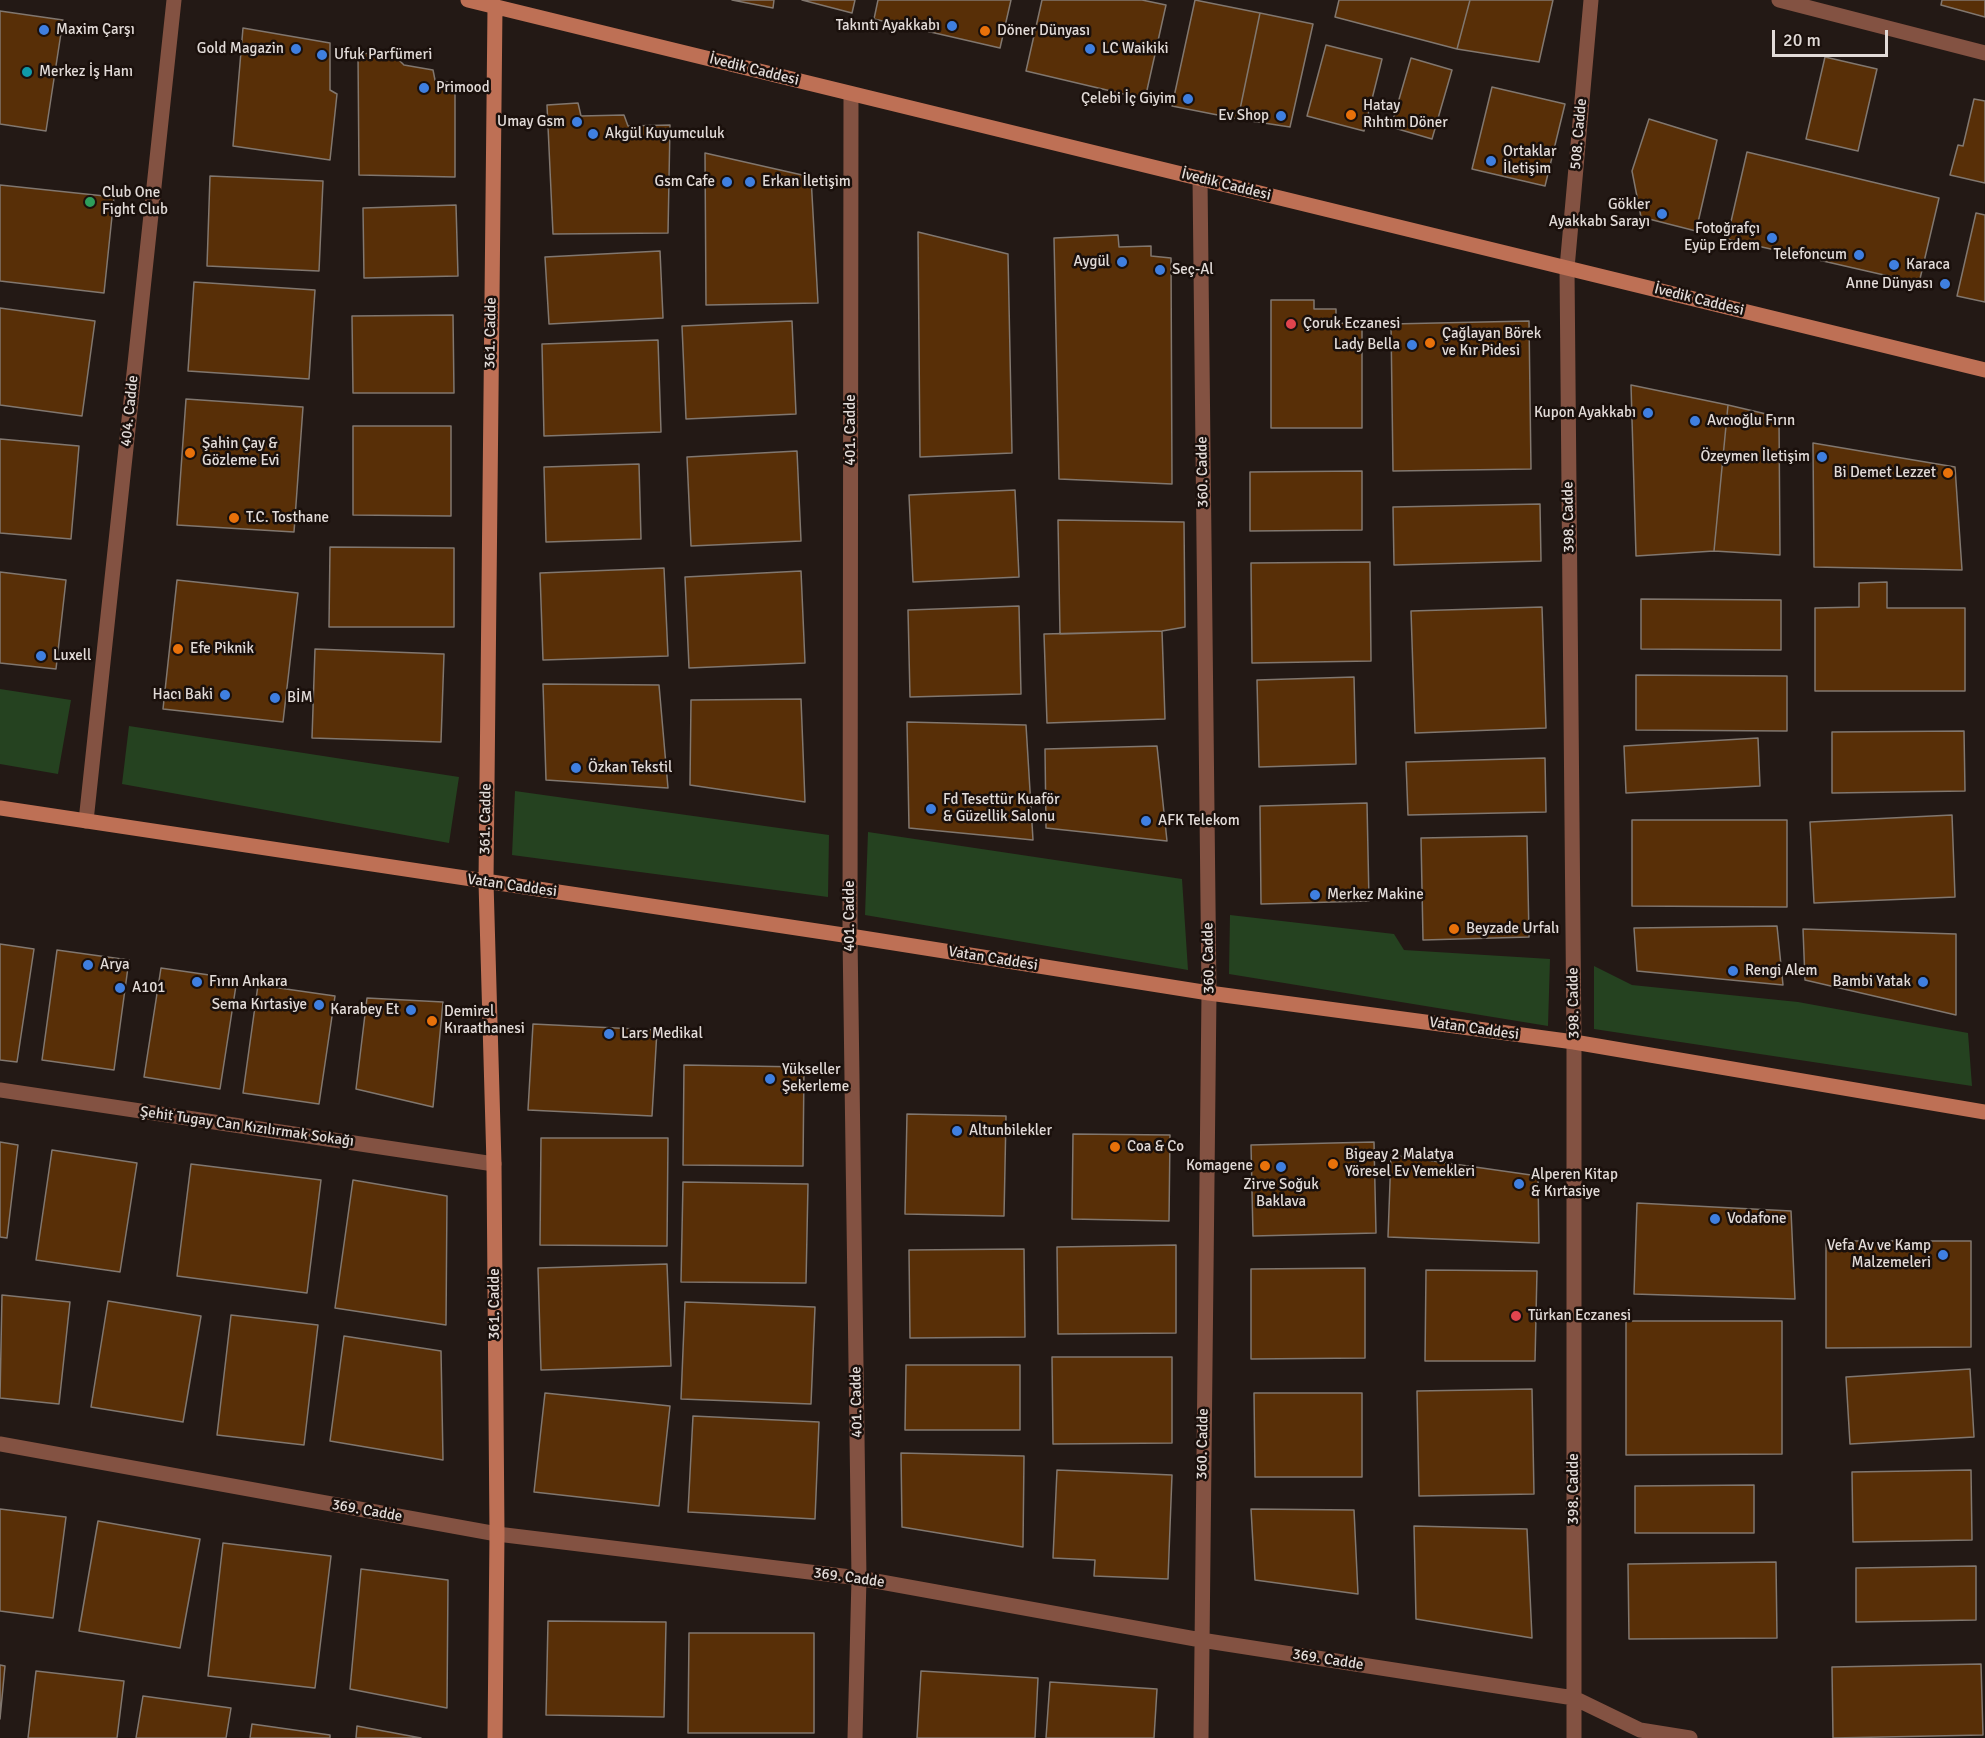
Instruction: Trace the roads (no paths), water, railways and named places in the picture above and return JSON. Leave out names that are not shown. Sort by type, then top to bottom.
[{"type":"main road","name":"İvedik Caddesi","points":[[468,0],[1985,369]]},
{"type":"main road","name":"361. Cadde","points":[[495,7],[486,882],[494,1164],[497,1534],[495,1738]]},
{"type":"main road","name":"Vatan Caddesi","points":[[0,808],[850,936],[1209,993],[1574,1042],[1985,1112]]},
{"type":"street","name":"404. Cadde","points":[[86,821],[174,0]]},
{"type":"street","name":"508. Cadde","points":[[1567,268],[1591,0]]},
{"type":"street","points":[[1779,0],[1985,53]]},
{"type":"street","name":"401. Cadde","points":[[851,94],[850,936],[859,1578],[855,1738]]},
{"type":"street","name":"360. Cadde","points":[[1200,178],[1209,993],[1201,1738]]},
{"type":"street","name":"398. Cadde","points":[[1567,268],[1574,1042],[1574,1738]]},
{"type":"street","name":"Şehit Tugay Can Kızılırmak Sokağı","points":[[0,1090],[494,1164]]},
{"type":"street","name":"369. Cadde","points":[[0,1444],[497,1534],[859,1578],[1201,1640],[1574,1698],[1640,1730],[1690,1738]]},
{"type":"place","name":"Takıntı Ayakkabı","points":[[952,26]]},
{"type":"place","name":"Maxim Çarşı","points":[[44,30]]},
{"type":"place","name":"Döner Dünyası","points":[[985,31]]},
{"type":"place","name":"Gold Magazin","points":[[296,49]]},
{"type":"place","name":"LC Waikiki","points":[[1090,49]]},
{"type":"place","name":"Ufuk Parfümeri","points":[[322,55]]},
{"type":"place","name":"Merkez İş Hanı","points":[[27,72]]},
{"type":"place","name":"Primood","points":[[424,88]]},
{"type":"place","name":"Çelebi İç Giyim","points":[[1188,99]]},
{"type":"place","name":"Hatay Rıhtım Döner","points":[[1351,115]]},
{"type":"place","name":"Ev Shop","points":[[1281,116]]},
{"type":"place","name":"Umay Gsm","points":[[577,122]]},
{"type":"place","name":"Akgül Kuyumculuk","points":[[593,134]]},
{"type":"place","name":"Ortaklar İletişim","points":[[1491,161]]},
{"type":"place","name":"Gsm Cafe","points":[[727,182]]},
{"type":"place","name":"Erkan İletişim","points":[[750,182]]},
{"type":"place","name":"Club One Fight Club","points":[[90,202]]},
{"type":"place","name":"Gökler Ayakkabı Sarayı","points":[[1662,214]]},
{"type":"place","name":"Fotoğrafçı Eyüp Erdem","points":[[1772,238]]},
{"type":"place","name":"Telefoncum","points":[[1859,255]]},
{"type":"place","name":"Aygül","points":[[1122,262]]},
{"type":"place","name":"Karaca","points":[[1894,265]]},
{"type":"place","name":"Seç-Al","points":[[1160,270]]},
{"type":"place","name":"Anne Dünyası","points":[[1945,284]]},
{"type":"place","name":"Çoruk Eczanesi","points":[[1291,324]]},
{"type":"place","name":"Çağlayan Börek ve Kır Pidesi","points":[[1430,343]]},
{"type":"place","name":"Lady Bella","points":[[1412,345]]},
{"type":"place","name":"Kupon Ayakkabı","points":[[1648,413]]},
{"type":"place","name":"Avcıoğlu Fırın","points":[[1695,421]]},
{"type":"place","name":"Şahin Çay & Gözleme Evi","points":[[190,453]]},
{"type":"place","name":"Özeymen İletişim","points":[[1822,457]]},
{"type":"place","name":"Bi Demet Lezzet","points":[[1948,473]]},
{"type":"place","name":"T.C. Tosthane","points":[[234,518]]},
{"type":"place","name":"Efe Piknik","points":[[178,649]]},
{"type":"place","name":"Luxell","points":[[41,656]]},
{"type":"place","name":"Hacı Baki","points":[[225,695]]},
{"type":"place","name":"BİM","points":[[275,698]]},
{"type":"place","name":"Özkan Tekstil","points":[[576,768]]},
{"type":"place","name":"Fd Tesettür Kuaför & Güzellik Salonu","points":[[931,809]]},
{"type":"place","name":"AFK Telekom","points":[[1146,821]]},
{"type":"place","name":"Merkez Makine","points":[[1315,895]]},
{"type":"place","name":"Beyzade Urfalı","points":[[1454,929]]},
{"type":"place","name":"Arya","points":[[88,965]]},
{"type":"place","name":"Rengi Alem","points":[[1733,971]]},
{"type":"place","name":"Fırın Ankara","points":[[197,982]]},
{"type":"place","name":"Bambi Yatak","points":[[1923,982]]},
{"type":"place","name":"A101","points":[[120,988]]},
{"type":"place","name":"Sema Kırtasiye","points":[[319,1005]]},
{"type":"place","name":"Karabey Et","points":[[411,1010]]},
{"type":"place","name":"Demirel Kıraathanesi","points":[[432,1021]]},
{"type":"place","name":"Lars Medikal","points":[[609,1034]]},
{"type":"place","name":"Yükseller Şekerleme","points":[[770,1079]]},
{"type":"place","name":"Altunbilekler","points":[[957,1131]]},
{"type":"place","name":"Coa & Co","points":[[1115,1147]]},
{"type":"place","name":"Bigeay 2 Malatya Yöresel Ev Yemekleri","points":[[1333,1164]]},
{"type":"place","name":"Komagene","points":[[1265,1166]]},
{"type":"place","name":"Zirve Soğuk Baklava","points":[[1281,1167]]},
{"type":"place","name":"Alperen Kitap & Kırtasiye","points":[[1519,1184]]},
{"type":"place","name":"Vodafone","points":[[1715,1219]]},
{"type":"place","name":"Vefa Av ve Kamp Malzemeleri","points":[[1943,1255]]},
{"type":"place","name":"Türkan Eczanesi","points":[[1516,1316]]}]
